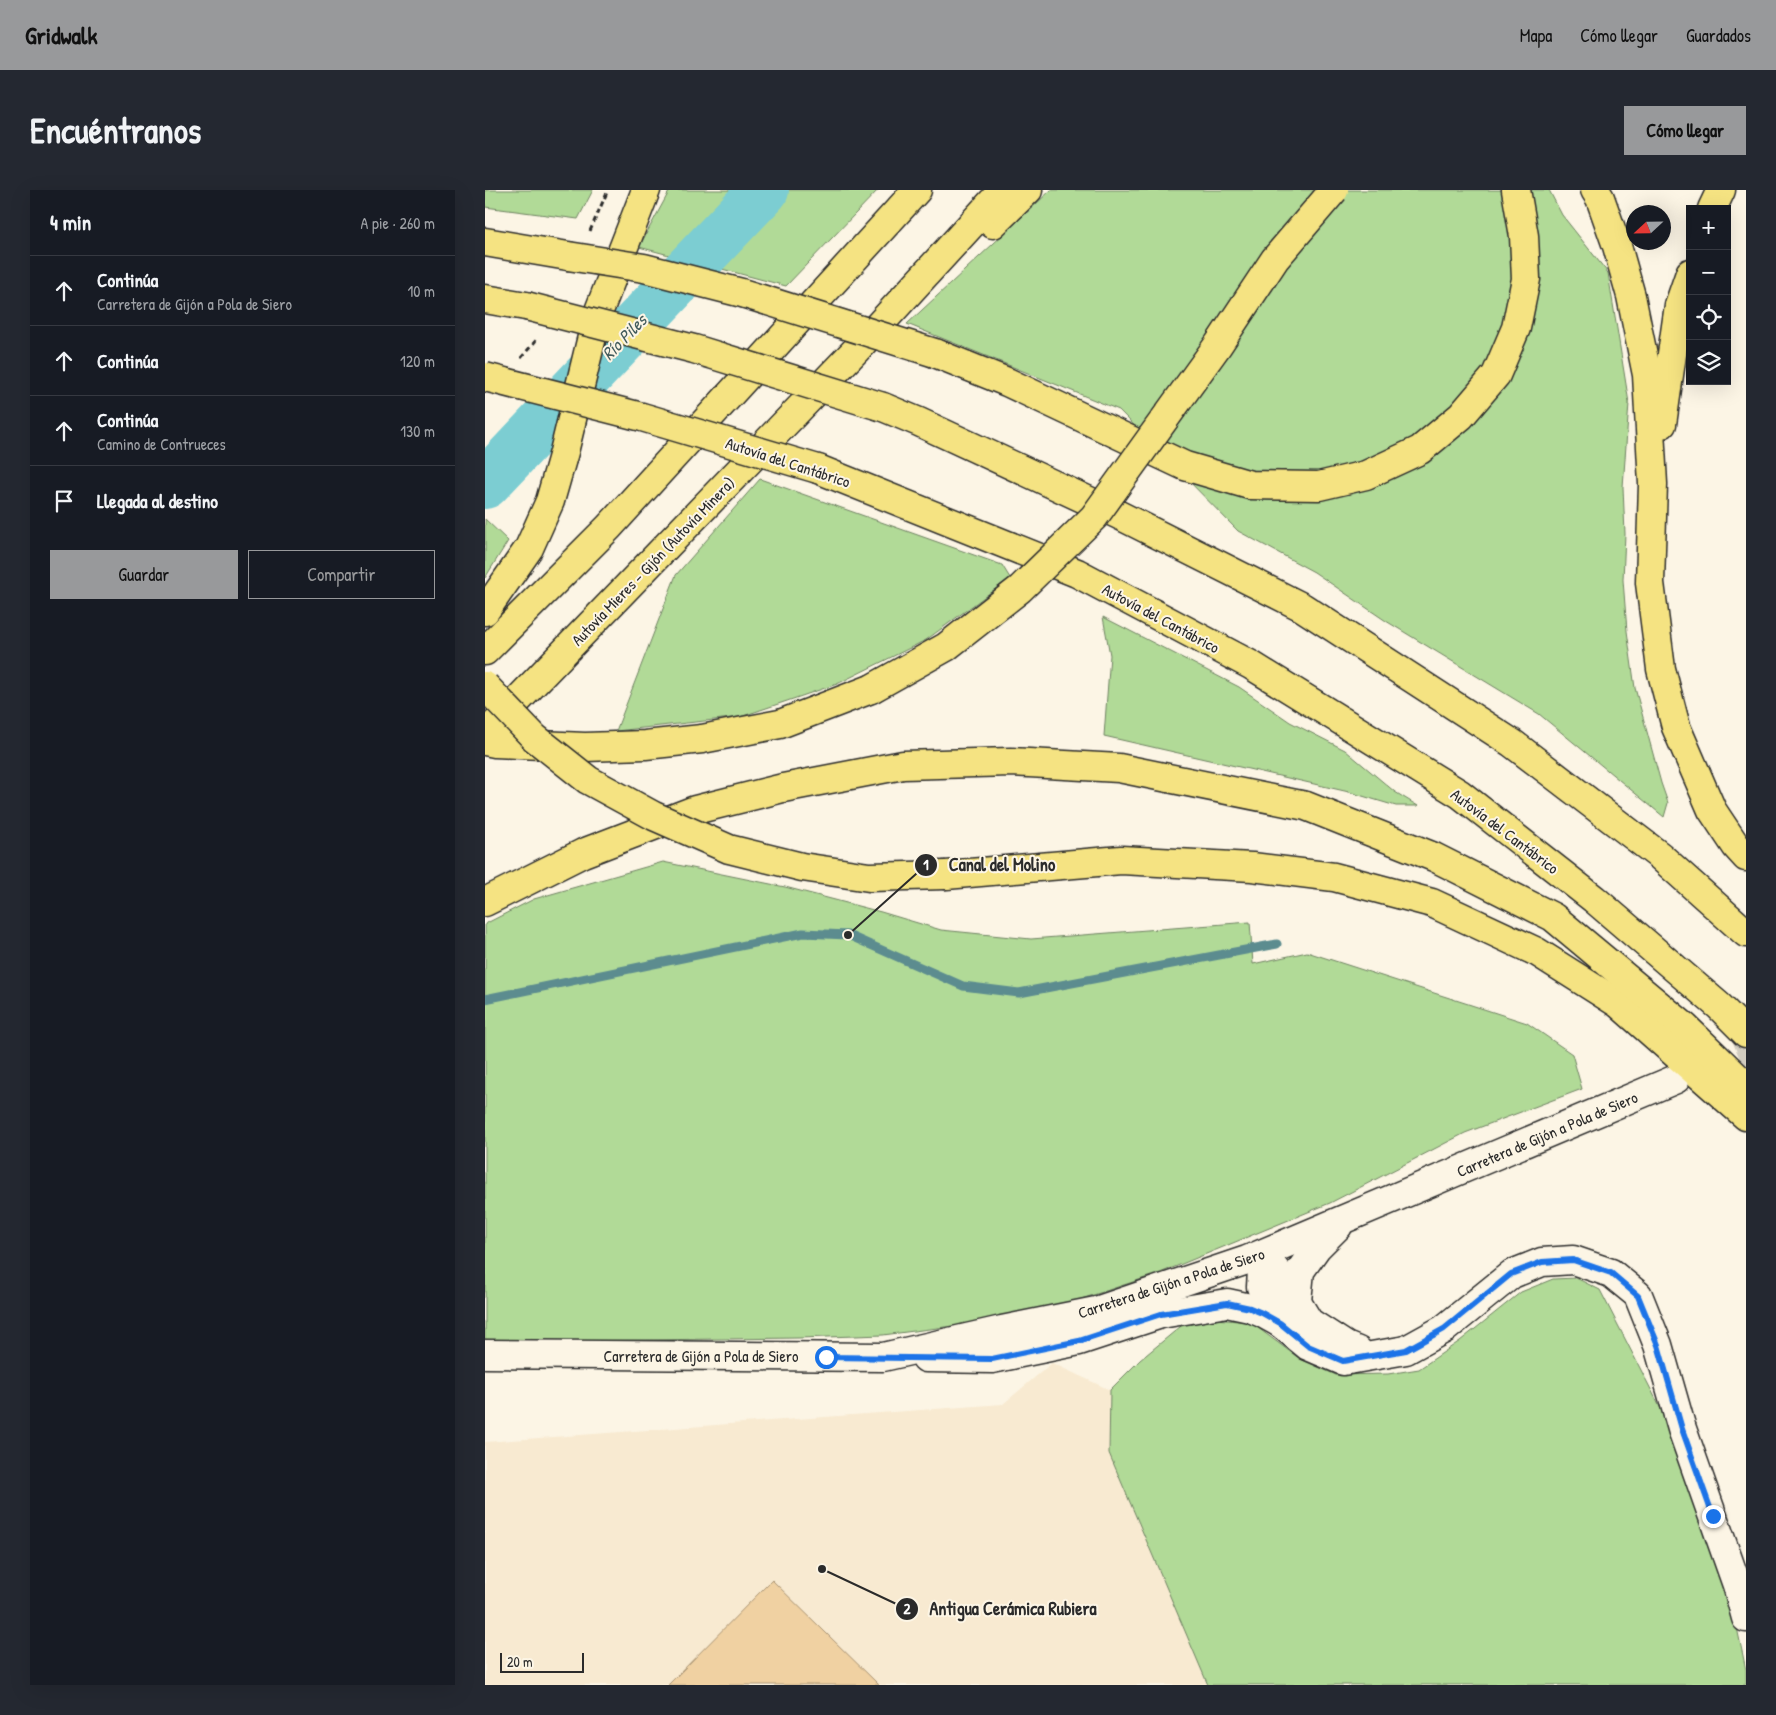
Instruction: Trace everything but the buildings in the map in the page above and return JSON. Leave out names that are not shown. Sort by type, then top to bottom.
[{"type":"highway","points":[[485,611],[529,548],[550,501],[565,452],[597,316],[646,190]]},
{"type":"highway","points":[[485,651],[609,527],[917,190]]},
{"type":"highway","name":"Autovía Mieres - Gijón (Autovía Minera)","points":[[485,734],[857,350],[1003,190]]},
{"type":"highway","points":[[857,350],[1028,190]]},
{"type":"highway","points":[[485,741],[585,747],[645,745],[702,739],[780,724],[871,689],[946,647],[1020,589],[1094,518],[1212,353],[1275,259],[1334,190]]},
{"type":"highway","points":[[485,242],[644,268],[742,293],[935,353],[1007,382],[1185,466],[1250,485],[1319,486],[1367,475],[1419,450],[1461,416],[1496,375],[1515,328],[1527,279],[1524,236],[1516,190]]},
{"type":"highway","points":[[1713,205],[1721,190]]},
{"type":"highway","points":[[1598,194],[1617,246],[1631,296],[1647,375],[1653,484],[1651,583],[1664,679],[1676,727],[1712,810],[1736,846],[1746,857]]},
{"type":"highway","points":[[1653,484],[1679,305],[1686,285]]},
{"type":"highway","points":[[485,299],[526,306],[693,348],[883,406],[1117,514],[1302,607],[1512,743],[1660,856],[1746,933]]},
{"type":"highway","name":"Autovía del Cantábrico","points":[[485,377],[641,417],[818,468],[1077,574],[1251,665],[1460,794],[1594,899],[1719,1006],[1746,1033]]},
{"type":"highway","points":[[485,661],[536,600]]},
{"type":"highway","points":[[485,686],[535,738],[588,780],[654,816],[729,849],[802,867],[869,877],[946,874],[1121,860],[1243,866],[1334,877],[1432,903],[1537,952],[1619,1004],[1746,1116]]},
{"type":"highway","points":[[485,902],[583,853],[695,810],[783,788],[903,765],[1011,762],[1119,768],[1307,806],[1434,858],[1553,917],[1685,1027],[1746,1086]]},
{"type":"street","name":"Carretera de Gijón a Pola de Siero","points":[[485,1354],[883,1357],[1002,1330],[1096,1312],[1263,1254],[1677,1079]]},
{"type":"street","points":[[1297,1301],[1301,1271],[1317,1247],[1345,1219]]},
{"type":"street","points":[[1263,1254],[1284,1281],[1309,1322],[1347,1346],[1371,1356]]},
{"type":"street","points":[[1263,1254],[1261,1287],[1280,1323]]},
{"type":"street","points":[[883,1357],[992,1359],[1079,1341],[1161,1314],[1227,1303],[1250,1308],[1280,1323],[1308,1346],[1343,1361],[1406,1350],[1444,1329],[1511,1274],[1542,1262],[1573,1260],[1611,1273],[1638,1296],[1658,1345],[1682,1429],[1737,1585],[1746,1618]]},
{"type":"shaded area","points":[[1052,1363],[1110,1390],[1109,1453],[1208,1685],[485,1685],[485,1442],[1003,1404]]},
{"type":"green space","points":[[485,190],[593,190],[578,219],[485,207]]},
{"type":"green space","points":[[670,190],[878,190],[786,286],[639,247]]},
{"type":"green space","points":[[1051,190],[1549,190],[1562,215],[1608,273],[1629,403],[1623,487],[1625,534],[1623,580],[1627,631],[1635,688],[1668,803],[1664,817],[1539,714],[1386,621],[1314,572],[1238,531],[1119,410],[907,324]]},
{"type":"green space","points":[[760,479],[1002,565],[1010,578],[926,640],[837,684],[740,717],[616,731],[676,575]]},
{"type":"green space","points":[[485,519],[508,541],[485,578]]},
{"type":"green space","points":[[1103,617],[1239,687],[1290,722],[1345,750],[1395,792],[1418,806],[1396,806],[1349,792],[1104,736],[1110,655]]},
{"type":"green space","points":[[663,862],[785,887],[941,930],[1031,939],[1250,922],[1253,964],[1307,952],[1527,1023],[1572,1054],[1582,1089],[1465,1133],[1330,1203],[1160,1273],[1030,1316],[883,1335],[799,1338],[485,1342],[485,924],[534,899]]},
{"type":"green space","points":[[1576,1278],[1600,1290],[1663,1413],[1736,1623],[1746,1670],[1746,1685],[1208,1685],[1109,1453],[1110,1390],[1140,1360],[1192,1317],[1250,1322],[1300,1359],[1336,1375],[1388,1374],[1419,1369],[1460,1341],[1521,1292],[1553,1279]]},
{"type":"waterway","name":"Río Piles","points":[[485,484],[764,190]]},
{"type":"waterway","points":[[485,999],[803,933],[848,935],[963,986],[1019,993],[1277,944]]},
{"type":"tunnel","points":[[1699,1070],[1746,1050]]},
{"type":"place","name":"Canal del Molino","points":[[848,935]]},
{"type":"place","name":"Antigua Cerámica Rubiera","points":[[822,1569]]},
{"type":"route","points":[[826,1357],[992,1359],[1079,1341],[1161,1314],[1227,1303],[1250,1308],[1262,1313],[1280,1323],[1308,1346],[1343,1361],[1406,1350],[1444,1329],[1511,1274],[1542,1262],[1573,1260],[1611,1273],[1638,1296],[1658,1345],[1682,1429],[1713,1516]]}]
